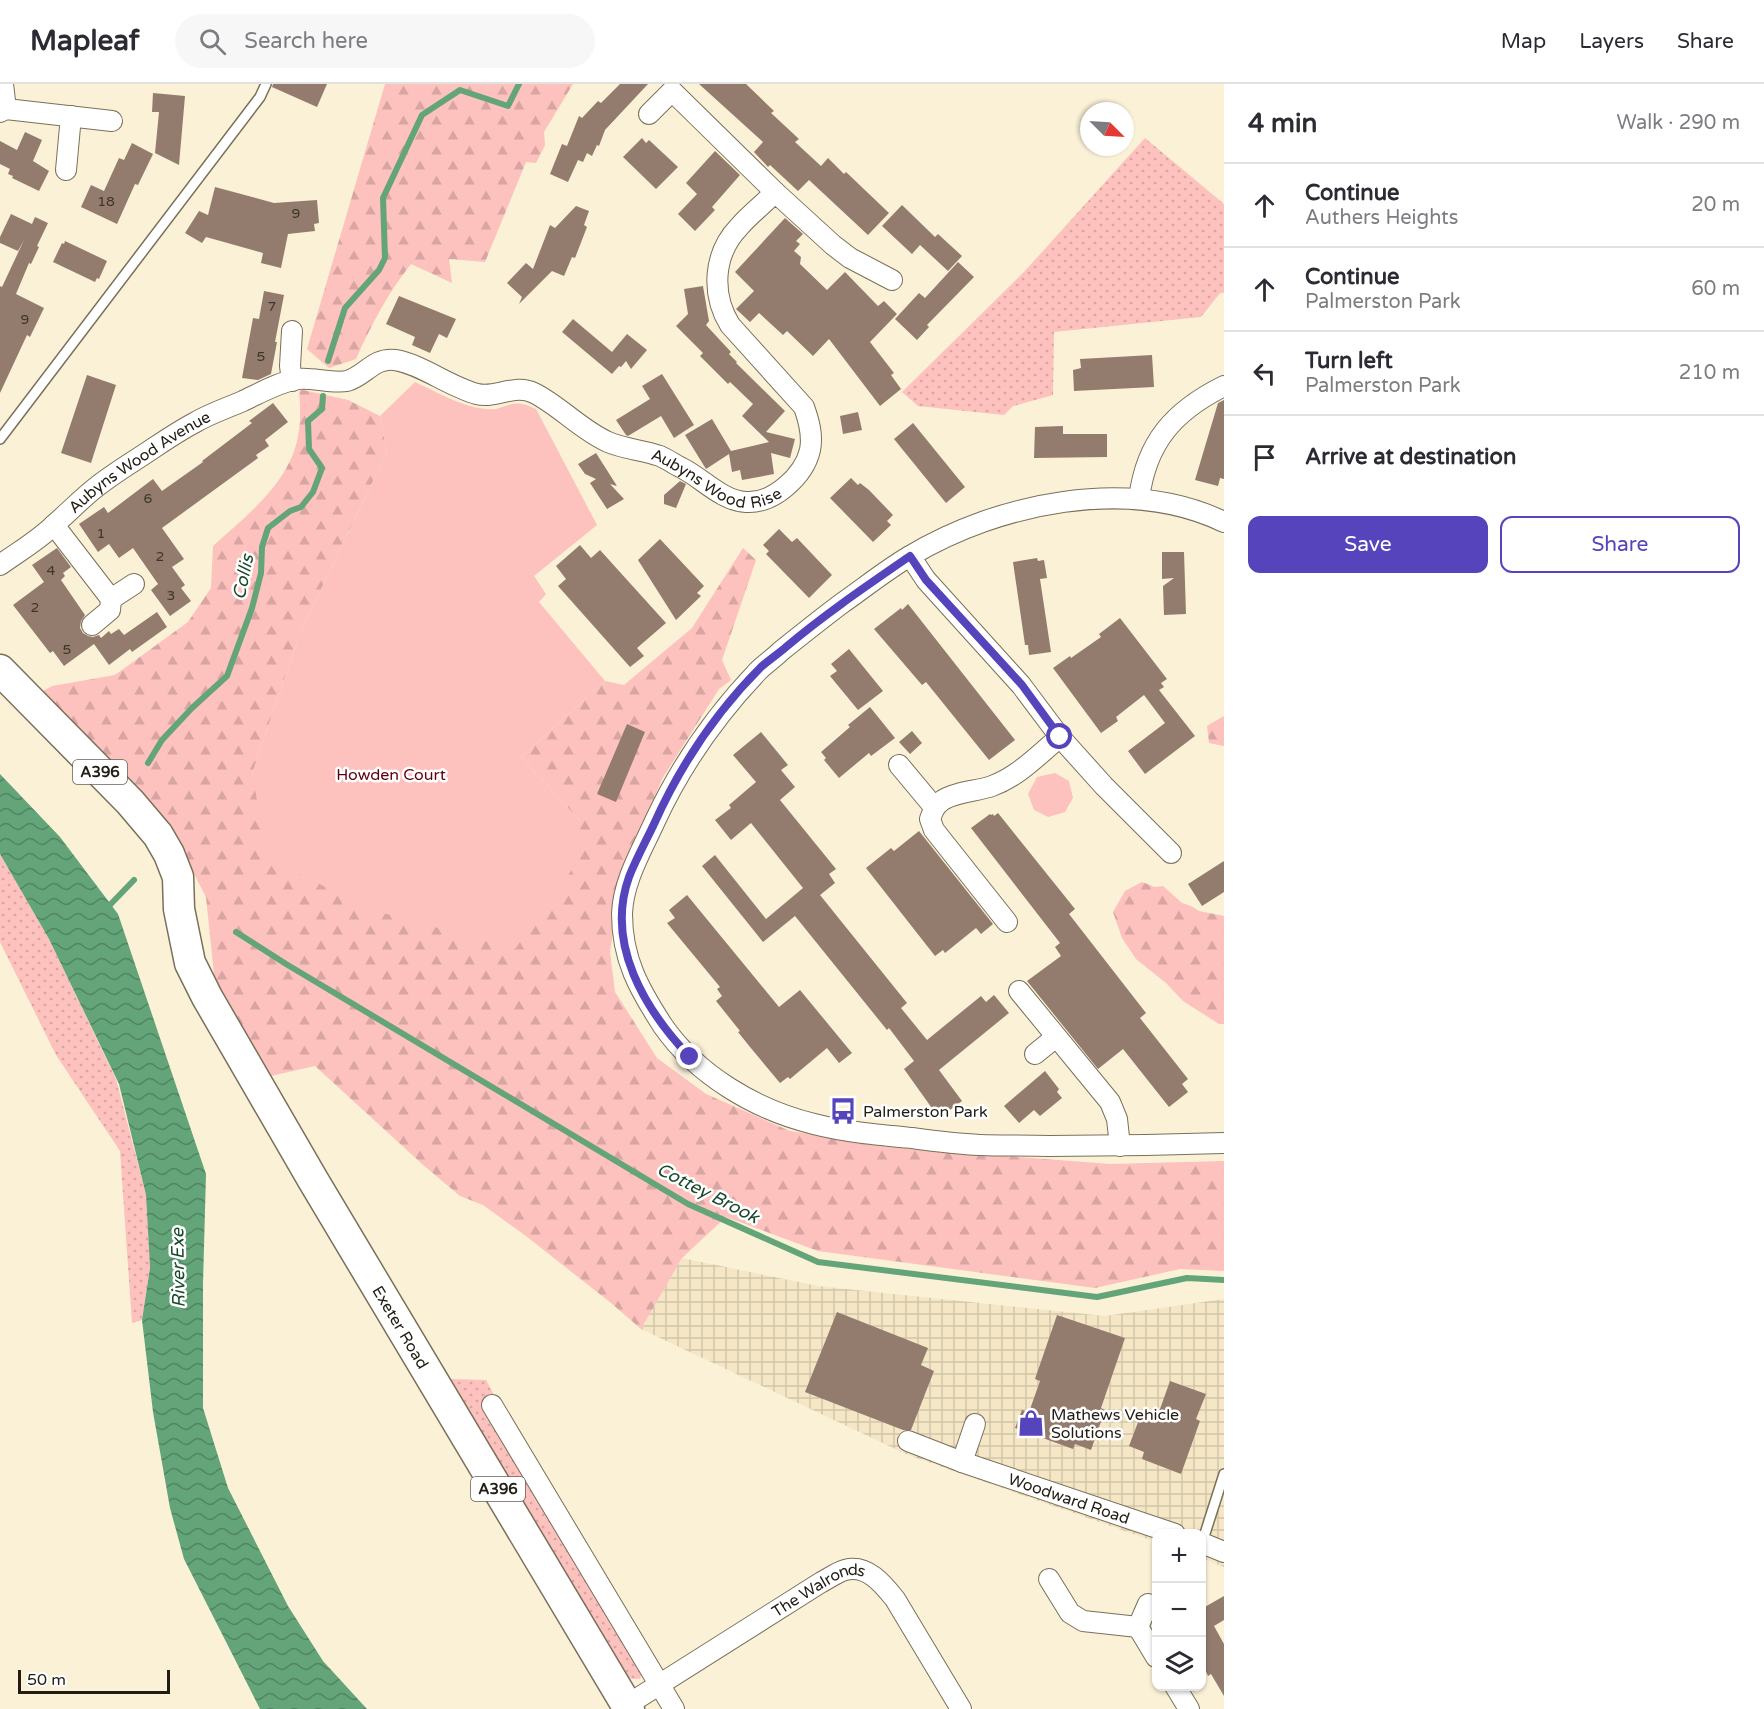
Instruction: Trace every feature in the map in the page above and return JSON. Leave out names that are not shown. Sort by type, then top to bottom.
[{"type":"main road","name":"Exeter Road","points":[[0,670],[130,802],[158,835],[169,854],[177,877],[184,941],[190,963],[220,1021],[330,1210],[628,1707]]},
{"type":"street","points":[[3,84],[3,110],[112,121]]},
{"type":"street","points":[[649,114],[675,87],[775,192],[832,245],[850,258],[892,280]]},
{"type":"street","points":[[66,170],[71,116]]},
{"type":"street","name":"Aubyns Wood Rise","points":[[451,383],[483,396],[521,389],[532,392],[608,442],[661,456],[734,500],[747,503],[771,497],[793,479],[804,465],[810,444],[809,421],[804,407],[730,325],[719,304],[717,283],[720,258],[726,244],[738,227],[775,192]]},
{"type":"street","points":[[292,331],[290,366],[292,381]]},
{"type":"street","name":"Aubyns Wood Avenue","points":[[0,566],[54,525],[74,504],[100,483],[180,431],[278,385],[300,379],[347,381],[379,361],[393,359],[451,383]]},
{"type":"street","points":[[1139,499],[1144,469],[1159,438],[1191,405],[1224,386]]},
{"type":"street","points":[[1224,522],[1179,505],[1139,499],[1098,498],[1058,503],[1011,514],[970,527],[910,556],[814,624],[762,666],[706,732],[668,794],[629,878],[622,909],[626,957],[638,986],[671,1037],[716,1079],[741,1095],[777,1112],[812,1124],[851,1131],[979,1145],[1120,1146],[1224,1143]]},
{"type":"street","points":[[54,525],[111,599],[110,610],[92,625]]},
{"type":"street","points":[[910,556],[926,580],[1022,685],[1060,737],[1104,786],[1171,853]]},
{"type":"street","points":[[111,599],[134,584]]},
{"type":"street","points":[[1007,922],[934,830],[930,819],[934,807],[944,799],[993,786],[1007,779],[1024,769],[1060,737]]},
{"type":"street","points":[[899,765],[934,807]]},
{"type":"street","points":[[1019,991],[1110,1102],[1117,1119],[1120,1146]]},
{"type":"street","points":[[1035,1054],[1056,1037]]},
{"type":"street","points":[[492,1405],[674,1709]]},
{"type":"street","points":[[962,1462],[975,1424]]},
{"type":"street","name":"Woodward Road","points":[[908,1442],[1163,1529]]},
{"type":"street","points":[[1206,1545],[1224,1552]]},
{"type":"street","name":"The Walronds","points":[[628,1707],[820,1583],[844,1570],[857,1568],[873,1575],[895,1599],[961,1709]]},
{"type":"street","points":[[1048,1579],[1071,1613],[1083,1621],[1138,1627]]},
{"type":"street","points":[[1138,1627],[1148,1604]]},
{"type":"street","points":[[1138,1627],[1152,1650]]},
{"type":"street","points":[[1178,1691],[1189,1709]]},
{"type":"lane","points":[[0,440],[260,97],[266,84]]},
{"type":"lane","points":[[1206,1530],[1224,1474]]},
{"type":"shaded area","points":[[682,1258],[818,1286],[1105,1316],[1224,1299],[1224,1567],[1206,1560],[1206,1529],[1152,1529],[1152,1541],[908,1455],[641,1329]]},
{"type":"green space","points":[[385,84],[573,84],[544,132],[545,145],[536,163],[526,162],[485,262],[449,259],[452,283],[411,264],[380,310],[356,359],[329,368],[307,349]]},
{"type":"green space","points":[[1145,138],[1224,204],[1224,293],[1220,293],[1201,317],[1054,332],[1053,395],[1013,406],[1004,415],[918,406],[902,392],[1024,272],[1129,156],[1134,156],[1134,150]]},
{"type":"green space","name":"Howden Court","points":[[415,382],[467,405],[492,409],[520,404],[536,409],[597,525],[534,576],[546,594],[539,602],[605,681],[521,757],[580,821],[581,857],[515,949],[369,909],[268,858],[252,774],[300,633],[387,452],[380,416]]},
{"type":"green space","points":[[299,389],[348,400],[380,416],[387,452],[300,633],[252,774],[580,821],[521,757],[605,681],[624,685],[692,628],[743,548],[756,560],[722,660],[731,680],[719,689],[662,779],[621,879],[610,952],[615,992],[657,1058],[706,1094],[790,1131],[891,1147],[1110,1164],[1224,1161],[1224,1271],[1180,1269],[1095,1288],[818,1251],[726,1217],[682,1258],[641,1329],[526,1236],[483,1205],[460,1196],[315,1066],[271,1076],[216,993],[206,897],[175,837],[38,694],[52,686],[115,675],[188,622],[211,588],[213,546],[267,495],[288,465],[299,430]]},
{"type":"green space","points":[[1224,716],[1224,746],[1209,743],[1207,726]]},
{"type":"green space","points":[[1055,773],[1069,781],[1073,798],[1065,812],[1048,817],[1034,810],[1028,794],[1037,777]]},
{"type":"green space","points":[[0,854],[49,939],[116,1079],[146,1195],[150,1268],[142,1320],[132,1323],[120,1151],[56,1055],[0,942]]},
{"type":"green space","points":[[1142,882],[1155,887],[1163,886],[1182,903],[1199,911],[1224,916],[1224,1024],[1219,1024],[1183,1001],[1166,983],[1136,959],[1122,938],[1113,912],[1125,891]]},
{"type":"green space","points":[[450,1379],[486,1380],[642,1673],[640,1679],[624,1678],[445,1381]]},
{"type":"water","name":"River Exe","points":[[0,774],[60,837],[118,914],[206,1174],[203,1408],[228,1488],[288,1606],[323,1661],[367,1709],[260,1709],[184,1559],[170,1508],[153,1412],[142,1320],[150,1268],[146,1195],[119,1084],[49,939],[0,854]]},
{"type":"building","points":[[273,84],[327,84],[317,107],[272,87]]},
{"type":"building","points":[[620,84],[648,84],[605,130],[592,156],[587,153],[583,162],[578,160],[568,182],[550,174],[562,144],[567,146],[579,116],[582,118],[598,101],[601,103]]},
{"type":"building","points":[[699,84],[746,84],[774,111],[771,113],[799,139],[795,142],[821,166],[828,158],[889,213],[868,235],[809,180],[798,191],[770,165],[768,167],[754,152],[763,142]]},
{"type":"building","points":[[153,93],[185,96],[179,165],[155,153],[159,112],[152,112]]},
{"type":"building","points":[[25,132],[42,140],[33,161],[49,171],[39,191],[12,178],[13,176],[8,174],[10,169],[0,164],[0,141],[17,150]]},
{"type":"building","points":[[642,138],[646,143],[649,140],[678,167],[656,189],[623,157]]},
{"type":"building","points":[[132,143],[153,154],[138,185],[135,184],[117,224],[81,207],[91,185],[104,191],[119,158],[124,160]]},
{"type":"building","points":[[715,151],[740,175],[712,207],[715,210],[695,231],[678,214],[697,194],[686,183]]},
{"type":"building","points":[[215,187],[274,203],[317,200],[319,223],[314,224],[315,231],[288,234],[281,268],[261,263],[263,253],[206,237],[202,243],[185,233],[199,211],[208,215]]},
{"type":"building","points":[[902,205],[935,237],[938,234],[962,256],[948,271],[920,245],[912,254],[882,226]]},
{"type":"building","points":[[576,206],[589,211],[584,225],[587,227],[575,258],[572,257],[564,276],[552,271],[519,304],[522,297],[507,283],[526,263],[533,269],[550,225],[555,228]]},
{"type":"building","points":[[11,214],[32,224],[35,217],[48,223],[16,294],[44,308],[30,337],[27,335],[0,393],[0,286],[2,287],[24,240],[18,251],[0,243],[0,237]]},
{"type":"building","points":[[785,218],[803,234],[796,241],[800,244],[794,251],[801,257],[800,264],[827,290],[845,272],[878,306],[884,301],[897,314],[870,342],[894,373],[891,375],[901,389],[880,406],[829,339],[813,356],[787,331],[783,335],[759,313],[750,322],[736,309],[754,291],[735,272]]},
{"type":"building","points":[[65,241],[107,261],[99,279],[97,278],[95,282],[53,262]]},
{"type":"building","points":[[958,262],[974,277],[927,325],[929,327],[917,340],[895,319],[919,293],[925,298]]},
{"type":"building","points":[[703,286],[709,321],[706,325],[731,352],[729,354],[736,363],[785,411],[766,432],[795,439],[790,458],[771,453],[774,474],[742,480],[740,470],[732,472],[729,454],[706,469],[685,435],[712,419],[731,451],[769,442],[742,416],[753,404],[730,382],[728,384],[700,356],[703,353],[676,326],[688,314],[684,289]]},
{"type":"building","points":[[264,291],[284,295],[271,374],[258,380],[242,378],[253,318],[259,319]]},
{"type":"building","points":[[399,296],[456,319],[447,338],[439,334],[430,353],[412,345],[415,337],[386,324]]},
{"type":"building","points":[[573,319],[612,352],[627,334],[647,350],[631,369],[626,361],[612,374],[562,332]]},
{"type":"building","points":[[1152,355],[1154,387],[1074,391],[1073,370],[1081,368],[1080,359]]},
{"type":"building","points":[[662,374],[694,425],[674,438],[661,416],[628,436],[626,435],[616,420],[650,399],[642,386]]},
{"type":"building","points":[[87,375],[116,385],[91,463],[61,453]]},
{"type":"building","points":[[1224,400],[1224,479],[1220,478],[1218,486],[1195,480],[1218,403]]},
{"type":"building","points":[[273,403],[288,422],[265,440],[269,446],[256,455],[258,458],[162,528],[184,559],[172,567],[185,585],[181,588],[191,601],[170,616],[151,590],[158,584],[133,548],[119,558],[109,544],[98,552],[79,524],[104,507],[108,513],[153,479],[162,491],[203,462]]},
{"type":"building","points":[[858,412],[862,430],[843,434],[840,416]]},
{"type":"building","points":[[913,423],[965,487],[946,503],[894,439]]},
{"type":"building","points":[[1063,426],[1063,434],[1107,434],[1107,457],[1034,458],[1035,427]]},
{"type":"building","points":[[596,453],[617,486],[610,484],[624,499],[607,509],[590,483],[596,479],[585,474],[578,464]]},
{"type":"building","points":[[851,478],[858,485],[860,483],[869,490],[893,515],[887,521],[891,525],[873,542],[830,498]]},
{"type":"building","points":[[680,481],[686,484],[676,508],[664,504],[664,495]]},
{"type":"building","points":[[779,529],[792,542],[797,538],[832,575],[809,598],[766,554],[769,551],[763,545]]},
{"type":"building","points":[[660,539],[704,586],[697,593],[701,596],[676,620],[638,560]]},
{"type":"building","points":[[580,545],[591,558],[600,550],[666,623],[637,648],[644,656],[630,667],[558,586],[566,579],[556,566]]},
{"type":"building","points":[[57,548],[71,567],[63,573],[65,576],[61,580],[85,615],[80,628],[83,633],[93,637],[99,635],[101,638],[109,631],[111,634],[119,629],[124,635],[157,612],[167,627],[132,652],[130,649],[109,665],[94,644],[64,666],[53,651],[50,653],[13,605],[44,582],[32,565]]},
{"type":"building","points":[[1162,552],[1184,552],[1186,614],[1164,615],[1163,586],[1174,578],[1162,579]]},
{"type":"building","points":[[1037,558],[1038,561],[1044,560],[1047,578],[1040,579],[1051,652],[1029,655],[1028,645],[1025,645],[1013,562]]},
{"type":"building","points":[[908,604],[1015,740],[989,760],[926,682],[922,685],[874,629]]},
{"type":"building","points":[[1120,618],[1167,679],[1161,683],[1164,687],[1159,690],[1195,736],[1145,774],[1128,751],[1165,723],[1144,695],[1116,717],[1118,721],[1101,733],[1053,668],[1101,637],[1099,634]]},
{"type":"building","points":[[849,649],[883,691],[858,710],[830,676],[837,671],[831,664]]},
{"type":"building","points":[[870,707],[895,738],[871,756],[869,753],[839,778],[824,760],[826,758],[821,752]]},
{"type":"building","points":[[627,724],[645,732],[616,802],[597,794]]},
{"type":"building","points":[[912,731],[922,743],[910,754],[899,742]]},
{"type":"building","points":[[761,732],[788,765],[781,770],[795,787],[780,800],[836,869],[829,874],[835,883],[820,895],[907,1003],[901,1008],[927,1040],[981,996],[986,1002],[994,995],[1009,1013],[939,1070],[962,1101],[939,1118],[904,1069],[914,1061],[795,916],[763,942],[702,866],[715,855],[766,919],[803,888],[751,823],[731,840],[715,820],[731,808],[729,805],[756,782],[733,755]]},
{"type":"building","points":[[998,813],[1075,909],[1069,914],[1146,1013],[1140,1018],[1188,1079],[1182,1084],[1188,1092],[1169,1107],[1123,1049],[1098,1069],[1027,981],[1061,956],[1055,947],[1060,943],[971,828],[990,814],[994,816]]},
{"type":"building","points":[[919,831],[993,924],[981,934],[976,928],[945,953],[943,950],[935,956],[866,868],[891,848],[894,851]]},
{"type":"building","points":[[1224,861],[1224,892],[1202,906],[1188,884]]},
{"type":"building","points":[[687,895],[779,1007],[800,990],[852,1053],[839,1063],[827,1048],[790,1079],[788,1077],[780,1083],[716,1001],[722,996],[717,989],[720,987],[667,923],[675,918],[669,910]]},
{"type":"building","points":[[1045,1071],[1059,1089],[1057,1092],[1062,1098],[1040,1116],[1034,1110],[1019,1123],[1004,1106]]},
{"type":"building","points":[[837,1312],[928,1348],[921,1365],[934,1371],[911,1430],[903,1430],[805,1392]]},
{"type":"building","points":[[1057,1315],[1125,1338],[1101,1408],[1105,1410],[1091,1450],[1075,1444],[1073,1449],[1015,1428],[1022,1410],[1029,1412],[1040,1381],[1035,1379]]},
{"type":"building","points":[[1170,1381],[1206,1394],[1196,1419],[1200,1421],[1181,1474],[1142,1459],[1144,1452],[1129,1446],[1140,1417],[1155,1423]]},
{"type":"building","points":[[1224,1596],[1224,1620],[1214,1626],[1224,1644],[1224,1696],[1211,1674],[1208,1676],[1206,1672],[1206,1606]]},
{"type":"waterway","name":"Collis","points":[[328,361],[345,308],[379,270],[385,258],[383,198],[422,115],[460,90],[508,106],[519,84]]},
{"type":"waterway","name":"Collis","points":[[148,763],[162,740],[227,676],[252,608],[261,573],[262,547],[268,528],[290,511],[301,507],[313,492],[322,468],[309,449],[308,421],[322,409],[323,396]]},
{"type":"waterway","name":"Cottey Brook","points":[[105,910],[134,880]]},
{"type":"waterway","name":"Cottey Brook","points":[[236,932],[688,1204],[818,1262],[1097,1297],[1187,1278],[1224,1280]]},
{"type":"place","name":"Palmerston Park","points":[[843,1111]]},
{"type":"place","name":"Mathews Vehicle Solutions","points":[[1031,1423]]},
{"type":"route","points":[[690,1057],[671,1037],[638,986],[626,957],[622,909],[629,878],[668,794],[706,732],[762,666],[814,624],[910,556],[926,580],[1022,685],[1060,737]]}]
